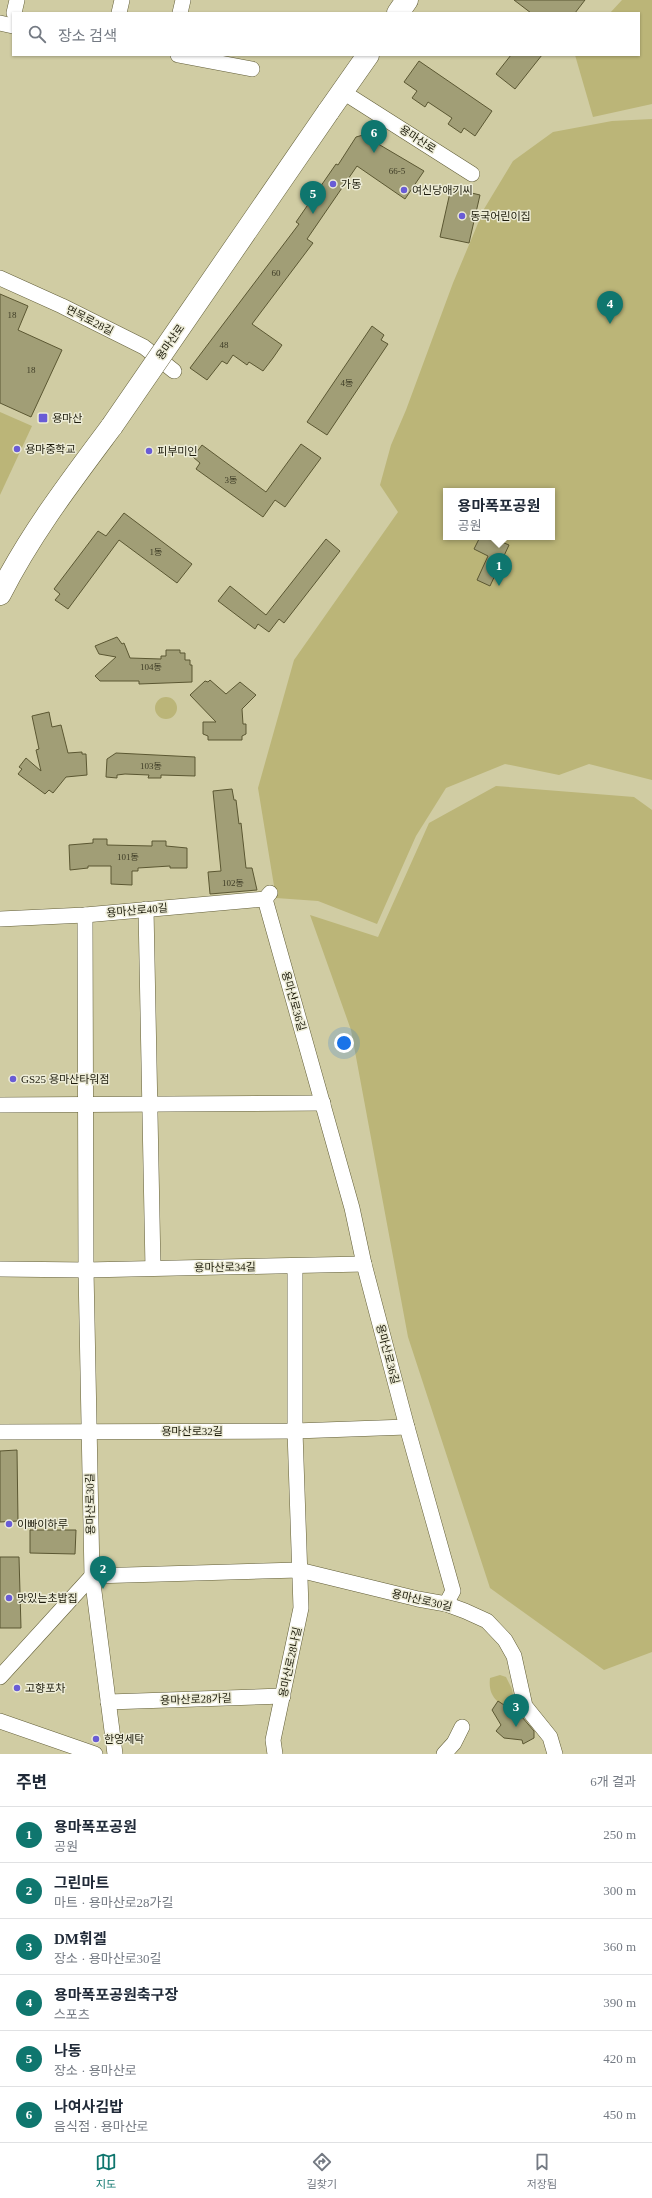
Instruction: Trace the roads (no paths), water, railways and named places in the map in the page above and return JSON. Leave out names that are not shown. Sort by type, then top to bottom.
[{"type":"main road","points":[[399,12],[407,0]]},
{"type":"main road","name":"용마산로","points":[[0,594],[28,542],[46,515],[112,426],[367,56]]},
{"type":"street","points":[[13,12],[17,0]]},
{"type":"street","points":[[119,12],[122,0]]},
{"type":"street","points":[[180,12],[183,0]]},
{"type":"street","points":[[183,56],[252,69]]},
{"type":"street","name":"용마산로","points":[[343,92],[472,174]]},
{"type":"street","name":"면목로28길","points":[[0,278],[62,306],[144,347],[174,371]]},
{"type":"street","name":"용마산로40길","points":[[0,919],[85,916],[268,896]]},
{"type":"street","name":"용마산로36길","points":[[268,896],[352,1208],[364,1264],[407,1427],[453,1591],[446,1604]]},
{"type":"street","points":[[146,909],[153,1268]]},
{"type":"street","points":[[85,916],[86,1270],[89,1431]]},
{"type":"street","points":[[0,1105],[86,1103],[323,1103]]},
{"type":"street","name":"용마산로34길","points":[[0,1269],[86,1270],[295,1267],[364,1264]]},
{"type":"street","points":[[295,1267],[294,1430],[299,1570]]},
{"type":"street","name":"용마산로32길","points":[[0,1432],[294,1430],[407,1427]]},
{"type":"street","name":"용마산로30길","points":[[89,1431],[92,1576],[299,1570],[418,1599],[446,1604],[487,1621],[505,1640],[514,1656],[524,1706],[550,1737],[555,1754]]},
{"type":"street","name":"용마산로28나길","points":[[275,1754],[273,1740],[301,1608],[299,1570]]},
{"type":"street","points":[[0,1677],[92,1576]]},
{"type":"street","points":[[92,1576],[115,1754]]},
{"type":"street","name":"용마산로28가길","points":[[108,1702],[283,1696]]},
{"type":"street","points":[[0,1722],[94,1754]]},
{"type":"street","points":[[444,1754],[454,1743],[462,1727]]},
{"type":"place","name":"나여사김밥","points":[[374,153]]},
{"type":"place","name":"가동","points":[[333,184]]},
{"type":"place","name":"여신당애기씨","points":[[404,190]]},
{"type":"place","name":"나동","points":[[313,214]]},
{"type":"place","name":"동국어린이집","points":[[462,216]]},
{"type":"place","name":"용마폭포공원축구장","points":[[610,324]]},
{"type":"place","name":"용마산","points":[[43,418]]},
{"type":"place","name":"용마중학교","points":[[17,449]]},
{"type":"place","name":"피부미인","points":[[149,451]]},
{"type":"place","name":"용마폭포공원","points":[[499,586]]},
{"type":"place","name":"GS25 용마산타워점","points":[[13,1079]]},
{"type":"place","name":"이빠이하루","points":[[9,1524]]},
{"type":"place","name":"그린마트","points":[[103,1589]]},
{"type":"place","name":"맛있는초밥집","points":[[9,1598]]},
{"type":"place","name":"고향포차","points":[[17,1688]]},
{"type":"place","name":"DM휘겔","points":[[516,1727]]},
{"type":"place","name":"한영세탁","points":[[96,1739]]}]
